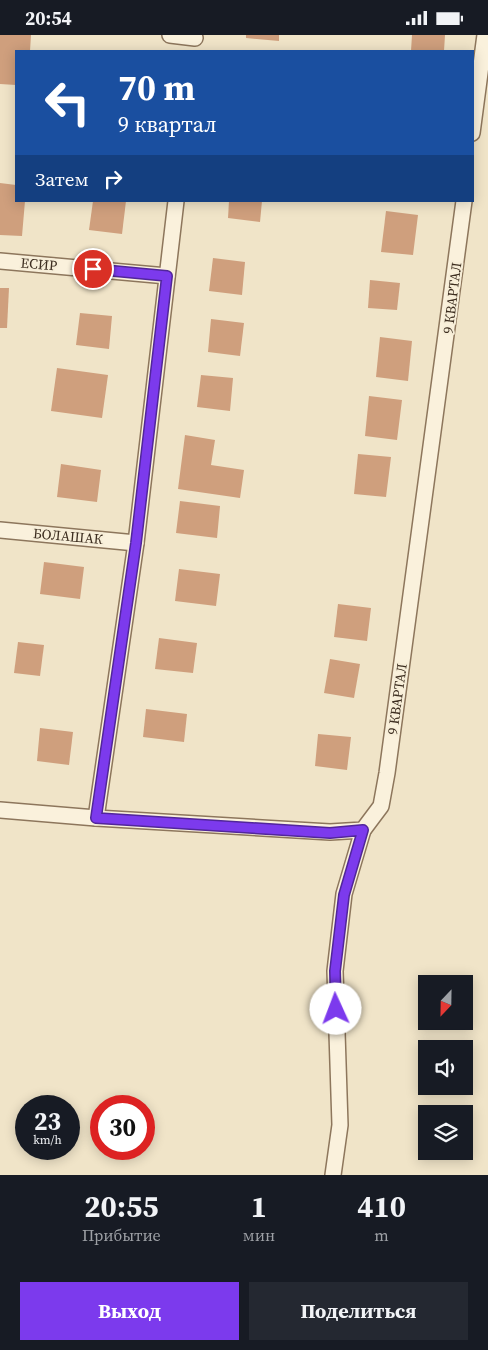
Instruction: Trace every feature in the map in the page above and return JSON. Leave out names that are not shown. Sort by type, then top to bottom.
[{"type":"street","points":[[170,35],[195,42]]},
{"type":"street","points":[[474,118],[485,35]]},
{"type":"street","points":[[96,818],[136,543],[176,202]]},
{"type":"street","name":"9 КВАРТАЛ","points":[[363,830],[381,806],[387,773],[464,202]]},
{"type":"street","name":"ЕСИР","points":[[0,261],[167,276]]},
{"type":"street","name":"БОЛАШАК","points":[[0,530],[136,543]]},
{"type":"street","points":[[0,810],[330,833],[363,830],[344,895],[335,971],[340,1125],[333,1175]]},
{"type":"building","points":[[0,35],[31,35],[30,50],[15,50],[15,85],[0,84]]},
{"type":"building","points":[[246,35],[279,35],[279,41],[246,38]]},
{"type":"building","points":[[412,35],[445,35],[444,50],[411,50]]},
{"type":"building","points":[[0,183],[15,185],[15,202],[25,202],[22,236],[0,235]]},
{"type":"building","points":[[93,202],[126,202],[122,234],[89,230]]},
{"type":"building","points":[[229,202],[262,202],[260,222],[228,218]]},
{"type":"building","points":[[386,211],[418,215],[413,255],[381,252]]},
{"type":"building","points":[[213,258],[245,262],[242,295],[209,291]]},
{"type":"building","points":[[370,280],[400,283],[397,310],[368,308]]},
{"type":"building","points":[[0,288],[9,288],[7,328],[0,328]]},
{"type":"building","points":[[80,313],[112,316],[109,349],[76,345]]},
{"type":"building","points":[[211,319],[244,323],[240,356],[208,352]]},
{"type":"building","points":[[380,337],[412,341],[408,381],[376,377]]},
{"type":"building","points":[[57,368],[108,375],[102,418],[51,411]]},
{"type":"building","points":[[201,375],[233,378],[230,411],[197,407]]},
{"type":"building","points":[[369,396],[402,400],[397,440],[365,436]]},
{"type":"building","points":[[185,435],[215,440],[211,465],[244,470],[240,498],[178,489]]},
{"type":"building","points":[[358,454],[391,457],[386,497],[354,494]]},
{"type":"building","points":[[61,464],[101,470],[97,502],[57,497]]},
{"type":"building","points":[[180,501],[220,506],[217,538],[176,533]]},
{"type":"building","points":[[44,562],[84,567],[80,599],[40,594]]},
{"type":"building","points":[[179,569],[220,574],[216,606],[175,601]]},
{"type":"building","points":[[338,604],[371,608],[367,641],[334,637]]},
{"type":"building","points":[[159,638],[197,643],[193,673],[155,669]]},
{"type":"building","points":[[18,642],[44,645],[40,676],[14,673]]},
{"type":"building","points":[[330,659],[360,664],[354,698],[324,693]]},
{"type":"building","points":[[146,709],[187,714],[184,742],[143,737]]},
{"type":"building","points":[[40,728],[73,732],[69,765],[37,761]]},
{"type":"building","points":[[318,734],[351,737],[347,770],[315,766]]},
{"type":"route","points":[[93,269],[167,276],[136,543],[96,818],[330,833],[363,830],[344,895],[335,971],[336,1009]]}]
